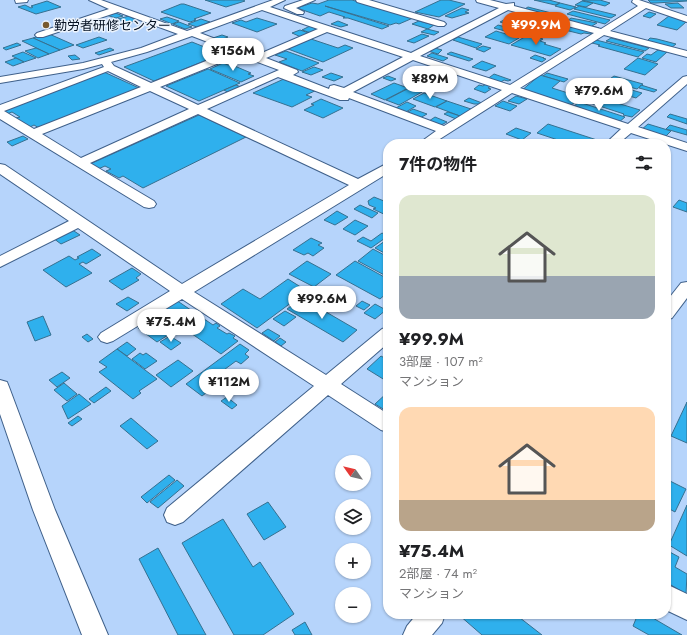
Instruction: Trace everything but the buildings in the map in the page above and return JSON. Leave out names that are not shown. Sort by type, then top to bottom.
[{"type":"street","points":[[93,0],[118,10],[240,51],[344,95]]},
{"type":"street","points":[[0,109],[107,64],[281,0]]},
{"type":"street","points":[[279,14],[290,9],[288,8],[311,0]]},
{"type":"street","points":[[360,0],[441,24]]},
{"type":"street","points":[[480,0],[687,54]]},
{"type":"street","points":[[344,95],[410,56],[522,0]]},
{"type":"street","points":[[633,0],[687,18]]},
{"type":"street","points":[[432,139],[646,5]]},
{"type":"street","points":[[261,7],[663,139]]},
{"type":"street","points":[[290,9],[300,12]]},
{"type":"street","points":[[40,35],[118,10]]},
{"type":"street","points":[[410,22],[419,17]]},
{"type":"street","points":[[258,58],[326,29]]},
{"type":"street","points":[[33,134],[152,88],[240,51]]},
{"type":"street","points":[[227,57],[274,75]]},
{"type":"street","points":[[0,80],[107,64],[152,88],[360,185]]},
{"type":"street","points":[[80,162],[199,110],[278,73],[445,131]]},
{"type":"street","points":[[617,139],[687,79]]},
{"type":"street","points":[[0,114],[149,204]]},
{"type":"street","points":[[671,142],[687,147]]},
{"type":"street","points":[[0,168],[182,292],[383,421]]},
{"type":"street","points":[[107,337],[360,185],[383,173]]},
{"type":"street","points":[[0,262],[78,222]]},
{"type":"street","points":[[677,300],[687,287]]},
{"type":"street","points":[[175,515],[383,338]]},
{"type":"street","points":[[0,387],[44,510],[95,635]]},
{"type":"street","points":[[671,599],[687,608]]},
{"type":"street","points":[[416,635],[429,619]]},
{"type":"place","name":"勤労者研修センター","points":[[46,25]]}]
